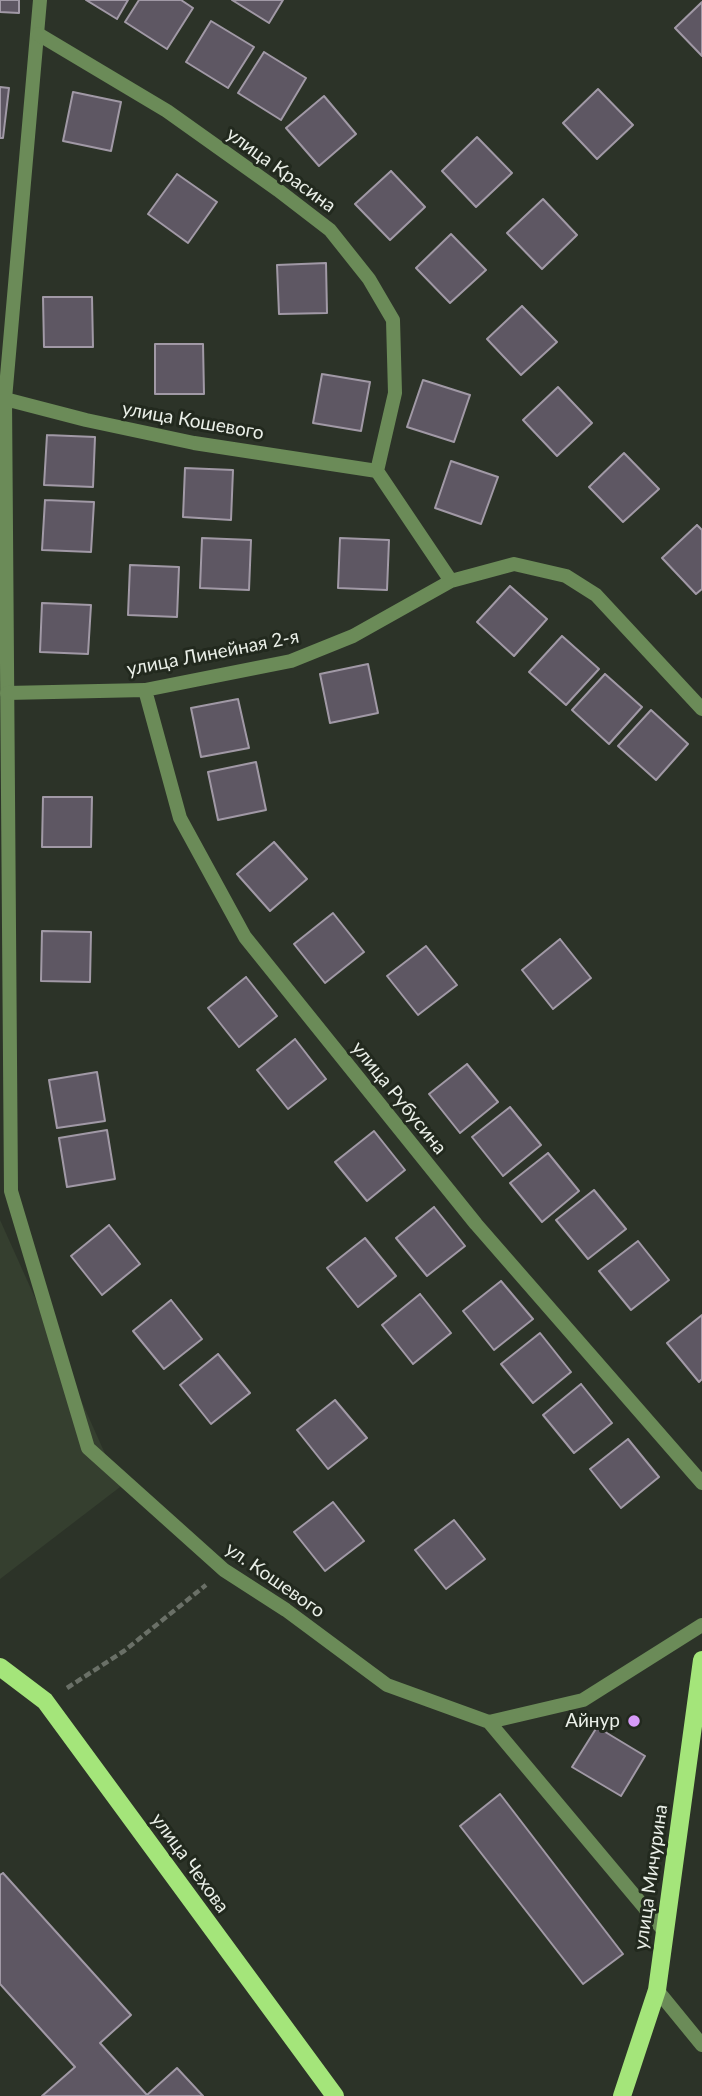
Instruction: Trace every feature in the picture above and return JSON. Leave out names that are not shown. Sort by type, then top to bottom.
[{"type":"main road","name":"улица Мичурина","points":[[622,2096],[657,1990],[702,1660]]},
{"type":"main road","name":"улица Чехова","points":[[0,1667],[45,1702],[335,2096]]},
{"type":"street","name":"ул. Кошевого","points":[[40,0],[5,399],[6,1187],[88,1448],[224,1570],[286,1610],[387,1685],[489,1722]]},
{"type":"street","name":"улица Красина","points":[[38,34],[167,111],[278,190],[330,230],[369,279],[393,320],[395,393],[377,471]]},
{"type":"street","name":"улица Кошевого","points":[[5,399],[86,421],[194,443],[377,471]]},
{"type":"street","points":[[377,471],[451,581],[514,564],[566,576],[596,595],[702,709]]},
{"type":"street","name":"улица Линейная 2-я","points":[[7,693],[145,691],[291,661],[353,636],[451,581]]},
{"type":"street","name":"улица Рубусина","points":[[145,691],[180,818],[245,937],[476,1224],[702,1483]]},
{"type":"street","points":[[665,1932],[489,1722],[583,1700],[702,1625]]},
{"type":"street","points":[[657,1990],[702,2045]]},
{"type":"path","points":[[45,1702],[124,1651],[224,1570]]},
{"type":"shaded area","points":[[0,1220],[120,1487],[0,1579]]},
{"type":"building","points":[[0,0],[19,0],[19,13],[0,12]]},
{"type":"building","points":[[86,0],[128,0],[117,19]]},
{"type":"building","points":[[139,0],[181,0],[193,8],[167,49],[125,22]]},
{"type":"building","points":[[232,0],[283,0],[269,23]]},
{"type":"building","points":[[702,2],[702,56],[675,28]]},
{"type":"building","points":[[211,21],[254,47],[228,88],[186,62]]},
{"type":"building","points":[[264,52],[306,78],[281,120],[238,93]]},
{"type":"building","points":[[0,87],[9,88],[3,138],[0,138]]},
{"type":"building","points":[[598,89],[633,125],[597,159],[563,123]]},
{"type":"building","points":[[73,92],[121,102],[111,151],[63,141]]},
{"type":"building","points":[[324,96],[356,134],[319,166],[286,128]]},
{"type":"building","points":[[477,137],[512,173],[476,207],[442,171]]},
{"type":"building","points":[[391,171],[425,207],[390,240],[355,204]]},
{"type":"building","points":[[177,174],[217,202],[188,243],[148,214]]},
{"type":"building","points":[[543,199],[577,235],[542,269],[507,233]]},
{"type":"building","points":[[451,234],[486,270],[450,303],[416,268]]},
{"type":"building","points":[[326,263],[327,313],[279,314],[277,265]]},
{"type":"building","points":[[43,297],[92,297],[93,347],[44,347]]},
{"type":"building","points":[[522,306],[557,342],[521,375],[487,339]]},
{"type":"building","points":[[155,344],[203,344],[204,394],[155,394]]},
{"type":"building","points":[[322,374],[370,382],[361,431],[313,423]]},
{"type":"building","points":[[423,380],[470,395],[454,442],[407,427]]},
{"type":"building","points":[[558,387],[592,423],[557,456],[523,420]]},
{"type":"building","points":[[47,435],[95,437],[93,487],[44,485]]},
{"type":"building","points":[[624,453],[659,489],[623,522],[589,487]]},
{"type":"building","points":[[451,461],[498,477],[481,524],[435,508]]},
{"type":"building","points":[[185,468],[233,470],[231,520],[183,517]]},
{"type":"building","points":[[45,500],[94,502],[91,552],[42,550]]},
{"type":"building","points":[[697,525],[702,530],[702,589],[696,594],[662,558]]},
{"type":"building","points":[[202,538],[251,540],[249,590],[200,588]]},
{"type":"building","points":[[340,538],[389,540],[387,590],[338,588]]},
{"type":"building","points":[[130,565],[179,567],[177,617],[128,615]]},
{"type":"building","points":[[510,586],[547,619],[514,656],[477,622]]},
{"type":"building","points":[[42,603],[91,605],[88,654],[40,652]]},
{"type":"building","points":[[562,636],[599,669],[566,705],[529,672]]},
{"type":"building","points":[[368,664],[378,713],[330,723],[320,674]]},
{"type":"building","points":[[605,674],[642,707],[609,744],[572,710]]},
{"type":"building","points":[[238,699],[249,748],[201,757],[191,708]]},
{"type":"building","points":[[651,710],[688,744],[656,780],[618,746]]},
{"type":"building","points":[[256,762],[266,810],[218,820],[208,772]]},
{"type":"building","points":[[43,797],[92,797],[91,847],[42,847]]},
{"type":"building","points":[[274,842],[307,879],[270,911],[237,874]]},
{"type":"building","points":[[333,913],[364,952],[325,983],[294,944]]},
{"type":"building","points":[[42,931],[91,932],[90,982],[41,981]]},
{"type":"building","points":[[560,939],[591,978],[553,1009],[522,970]]},
{"type":"building","points":[[426,946],[457,985],[418,1015],[387,976]]},
{"type":"building","points":[[246,977],[277,1016],[239,1047],[208,1008]]},
{"type":"building","points":[[295,1039],[326,1079],[288,1109],[257,1070]]},
{"type":"building","points":[[467,1064],[498,1102],[460,1133],[429,1094]]},
{"type":"building","points":[[97,1072],[105,1121],[57,1128],[49,1080]]},
{"type":"building","points":[[510,1107],[541,1145],[503,1176],[472,1137]]},
{"type":"building","points":[[107,1130],[115,1179],[67,1187],[59,1138]]},
{"type":"building","points":[[374,1131],[405,1170],[367,1201],[335,1162]]},
{"type":"building","points":[[548,1153],[579,1191],[542,1222],[510,1183]]},
{"type":"building","points":[[594,1190],[626,1229],[588,1259],[556,1220]]},
{"type":"building","points":[[434,1207],[465,1246],[427,1276],[396,1238]]},
{"type":"building","points":[[109,1225],[140,1264],[102,1295],[71,1256]]},
{"type":"building","points":[[365,1238],[396,1276],[358,1307],[327,1268]]},
{"type":"building","points":[[638,1241],[669,1280],[631,1310],[599,1271]]},
{"type":"building","points":[[501,1281],[533,1319],[494,1350],[463,1311]]},
{"type":"building","points":[[420,1294],[451,1333],[413,1364],[382,1325]]},
{"type":"building","points":[[171,1300],[202,1339],[164,1369],[133,1331]]},
{"type":"building","points":[[702,1315],[702,1379],[699,1382],[667,1343]]},
{"type":"building","points":[[540,1333],[571,1372],[533,1403],[501,1364]]},
{"type":"building","points":[[218,1354],[250,1393],[211,1424],[180,1385]]},
{"type":"building","points":[[581,1384],[612,1423],[574,1453],[543,1415]]},
{"type":"building","points":[[335,1400],[367,1438],[328,1469],[297,1430]]},
{"type":"building","points":[[628,1439],[659,1477],[621,1508],[590,1469]]},
{"type":"building","points":[[333,1502],[364,1541],[325,1571],[294,1532]]},
{"type":"building","points":[[454,1520],[485,1559],[446,1589],[415,1550]]},
{"type":"building","points":[[597,1727],[645,1756],[621,1796],[572,1767]]},
{"type":"building","points":[[500,1794],[623,1954],[583,1984],[460,1826]]},
{"type":"building","points":[[3,1873],[131,2015],[100,2043],[147,2095],[177,2068],[203,2096],[42,2096],[75,2067],[0,1984],[0,1875]]},
{"type":"place","name":"Айнур","points":[[634,1721]]}]
